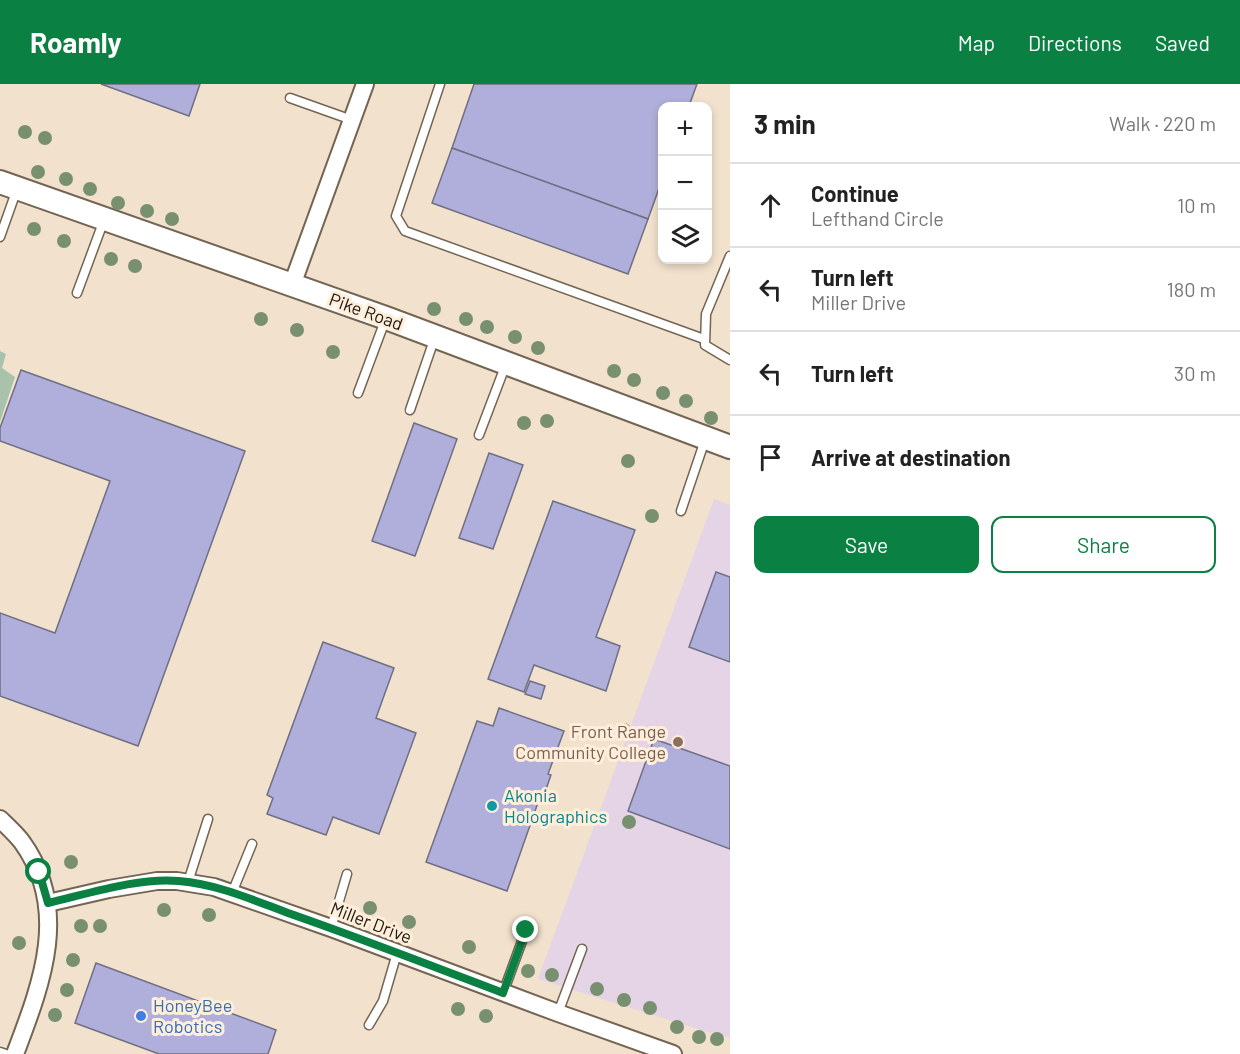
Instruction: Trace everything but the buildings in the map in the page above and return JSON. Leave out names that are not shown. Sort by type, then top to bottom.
[{"type":"main road","name":"Pike Road","points":[[9,185],[386,318],[730,447]]},
{"type":"street","points":[[292,285],[365,84]]},
{"type":"street","points":[[0,819],[22,842],[39,872],[48,903],[49,938],[40,984],[15,1054]]},
{"type":"street","name":"Miller Drive","points":[[48,903],[157,881],[189,882],[214,887],[673,1054]]},
{"type":"lane","points":[[440,84],[396,216],[405,231],[704,339]]},
{"type":"lane","points":[[290,98],[352,120]]},
{"type":"lane","points":[[0,237],[9,185]]},
{"type":"lane","points":[[77,293],[105,219]]},
{"type":"lane","points":[[730,256],[706,314],[704,339],[705,345],[730,360]]},
{"type":"lane","points":[[358,393],[386,318]]},
{"type":"lane","points":[[410,410],[435,337]]},
{"type":"lane","points":[[479,435],[507,363]]},
{"type":"lane","points":[[681,511],[706,438]]},
{"type":"lane","points":[[189,882],[208,819]]},
{"type":"lane","points":[[232,893],[252,844]]},
{"type":"lane","points":[[331,928],[347,874]]},
{"type":"lane","points":[[503,993],[526,930]]},
{"type":"lane","points":[[558,1013],[582,949]]},
{"type":"lane","points":[[369,1025],[383,1001],[398,953]]},
{"type":"lane","points":[[0,1052],[6,1054]]},
{"type":"shaded area","name":"Front Range Community College","points":[[714,499],[730,505],[730,1037],[720,1036],[538,979]]},
{"type":"green space","points":[[0,351],[6,354],[2,368],[15,377],[0,422]]},
{"type":"place","name":"Front Range Community College","points":[[678,742]]},
{"type":"place","name":"Akonia Holographics","points":[[492,806]]},
{"type":"place","name":"HoneyBee Robotics","points":[[141,1016]]},
{"type":"route","points":[[39,872],[48,903],[157,881],[177,881],[214,887],[503,993],[526,930]]}]
